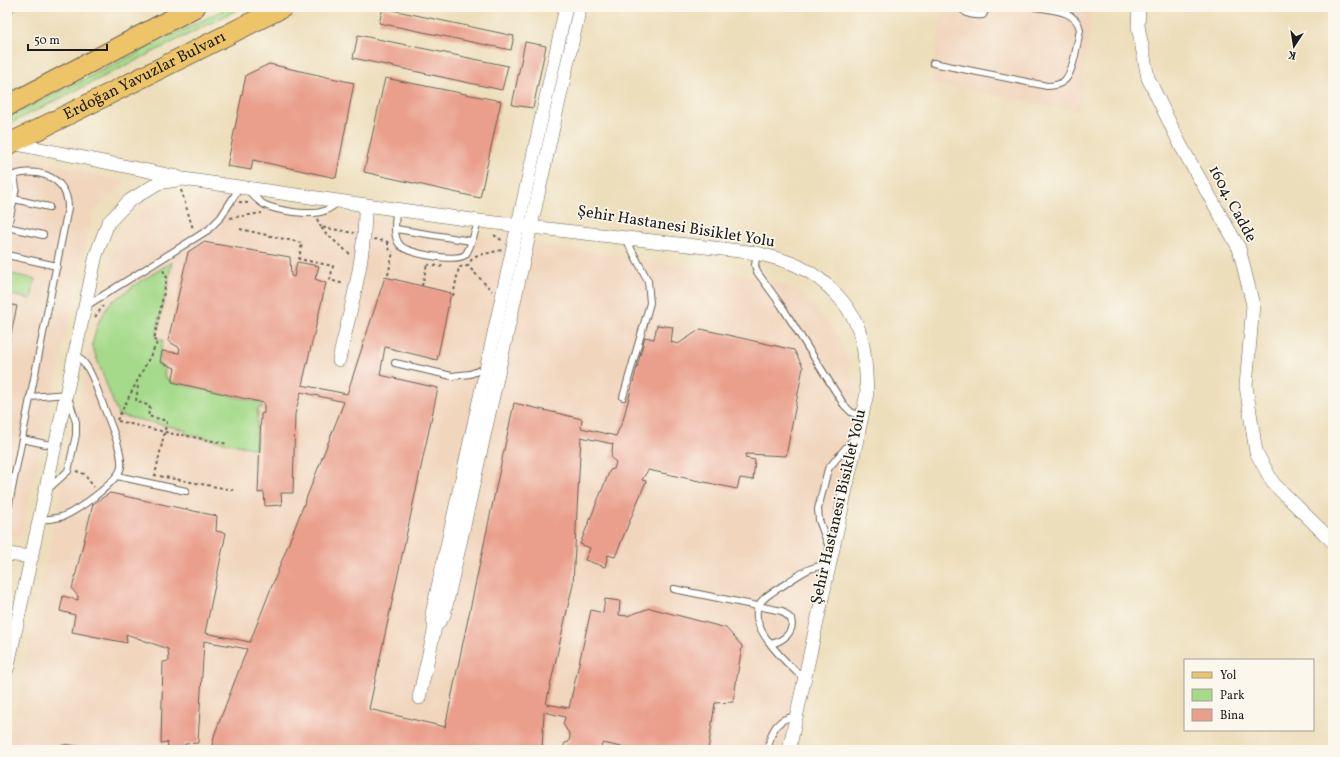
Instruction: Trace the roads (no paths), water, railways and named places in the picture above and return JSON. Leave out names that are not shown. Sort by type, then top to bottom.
[{"type":"main road","points":[[7,106],[195,7]]},
{"type":"main road","name":"Erdoğan Yavuzlar Bulvarı","points":[[9,144],[283,7]]},
{"type":"street","points":[[420,698],[435,627],[432,614],[566,7]]},
{"type":"street","points":[[435,627],[444,616],[580,7]]},
{"type":"street","name":"1604. Cadde","points":[[1139,7],[1138,26],[1148,78],[1181,146],[1239,248],[1253,305],[1246,386],[1256,452],[1273,483],[1333,542]]},
{"type":"street","points":[[9,144],[183,187]]},
{"type":"street","points":[[7,670],[76,355],[96,255],[108,223],[129,201],[158,184],[183,187],[243,187],[478,221],[518,224],[626,239],[757,253],[797,266],[820,280],[839,297],[853,317],[862,339],[866,365],[867,392],[789,750]]},
{"type":"street","points":[[339,360],[362,250],[366,223],[365,205]]},
{"type":"street","points":[[7,554],[32,557]]},
{"type":"lane","points":[[961,7],[966,13],[975,16],[983,15],[987,7]]},
{"type":"lane","points":[[933,63],[1047,86],[1055,86],[1064,81],[1070,72],[1080,30],[1080,24],[1076,18],[1068,14],[1034,7]]},
{"type":"lane","points":[[7,178],[33,171],[43,173],[58,182],[66,195],[68,208],[7,514]]},
{"type":"lane","points":[[14,175],[16,188],[7,228],[43,235]]},
{"type":"lane","points":[[86,306],[208,230],[221,217],[243,187]]},
{"type":"lane","points":[[14,199],[49,207]]},
{"type":"lane","points":[[396,209],[397,241],[406,250],[450,259],[463,256],[468,250],[478,221]]},
{"type":"lane","points":[[396,229],[471,241]]},
{"type":"lane","points":[[623,396],[650,303],[648,280],[626,239]]},
{"type":"lane","points":[[757,253],[755,265],[757,272],[785,312],[844,405],[851,412],[862,417]]},
{"type":"lane","points":[[7,256],[56,266]]},
{"type":"lane","points":[[40,520],[51,519],[68,513],[109,485],[118,476],[121,467],[120,457],[112,429],[89,369],[76,355]]},
{"type":"lane","points":[[394,363],[452,376],[470,374],[486,368]]},
{"type":"lane","points":[[30,397],[67,394],[76,422],[76,435],[68,471],[45,491]]},
{"type":"lane","points":[[805,679],[788,664],[763,633],[756,620],[758,606],[766,597],[807,570],[831,560],[820,526],[818,509],[828,469],[858,434]]},
{"type":"lane","points":[[22,439],[55,446]]},
{"type":"lane","points":[[118,476],[186,492]]},
{"type":"lane","points":[[674,589],[782,611],[791,619],[792,625],[787,636],[782,640],[771,644]]},
{"type":"lane","points":[[768,750],[771,736],[779,722],[786,718],[797,717]]},
{"type":"lane","points":[[56,750],[67,748],[79,750]]}]
